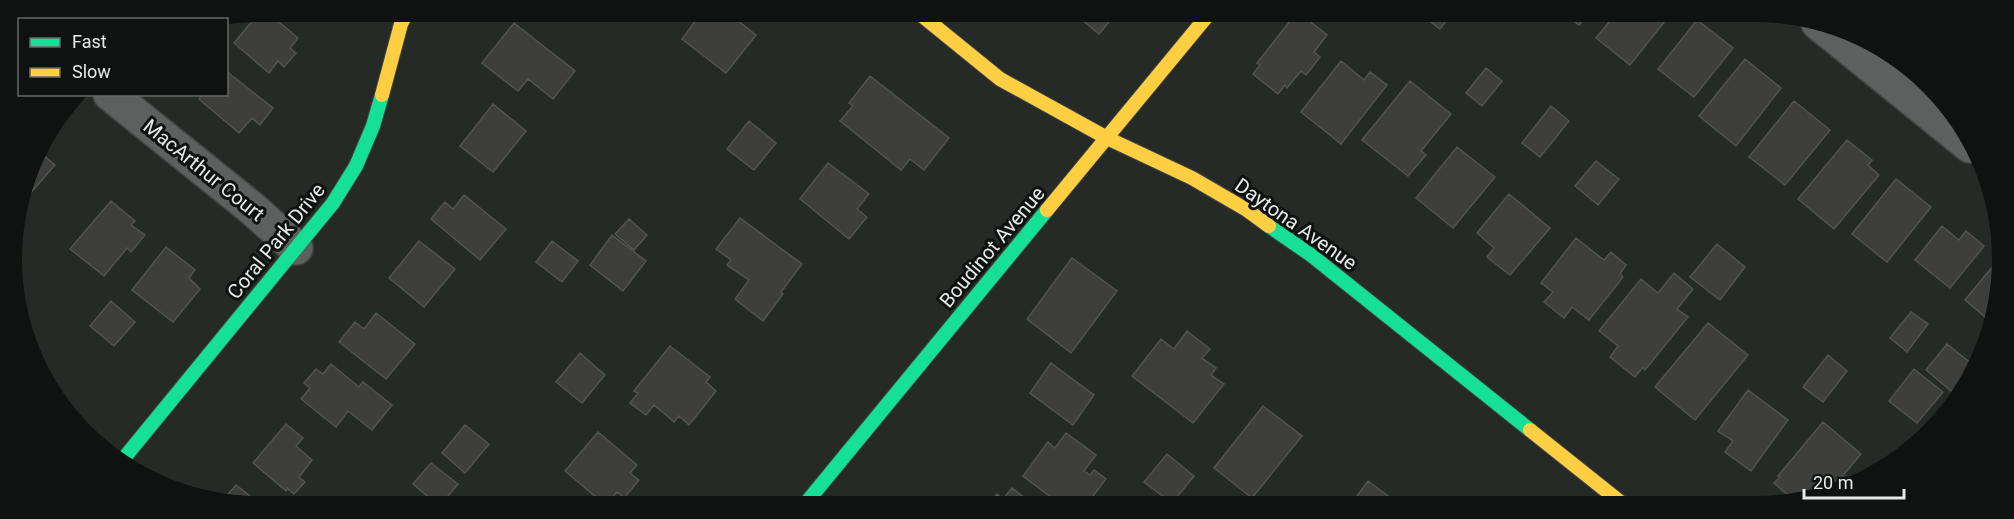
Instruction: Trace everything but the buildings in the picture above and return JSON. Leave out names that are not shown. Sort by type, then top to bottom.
[{"type":"street","name":"Coral Park Drive","points":[[127,456],[333,203],[356,166],[373,126],[402,22]]},
{"type":"street","name":"Daytona Avenue","points":[[930,22],[1000,79],[1107,138],[1192,178],[1247,210],[1311,255],[1613,496]]},
{"type":"street","name":"Boudinot Avenue","points":[[812,496],[1202,22]]},
{"type":"street","points":[[1835,37],[1956,135]]},
{"type":"street","name":"MacArthur Court","points":[[112,96],[254,210],[296,248]]},
{"type":"traffic: fast","points":[[126,456],[333,203],[356,166],[373,126],[382,95]]},
{"type":"traffic: fast","points":[[812,496],[1047,210]]},
{"type":"traffic: fast","points":[[1269,226],[1311,255],[1530,430]]},
{"type":"traffic: slow","points":[[382,95],[402,22]]},
{"type":"traffic: slow","points":[[930,22],[1000,79],[1107,138],[1192,178],[1247,210],[1269,226]]},
{"type":"traffic: slow","points":[[1047,210],[1202,22]]},
{"type":"traffic: slow","points":[[1530,430],[1613,496]]}]
